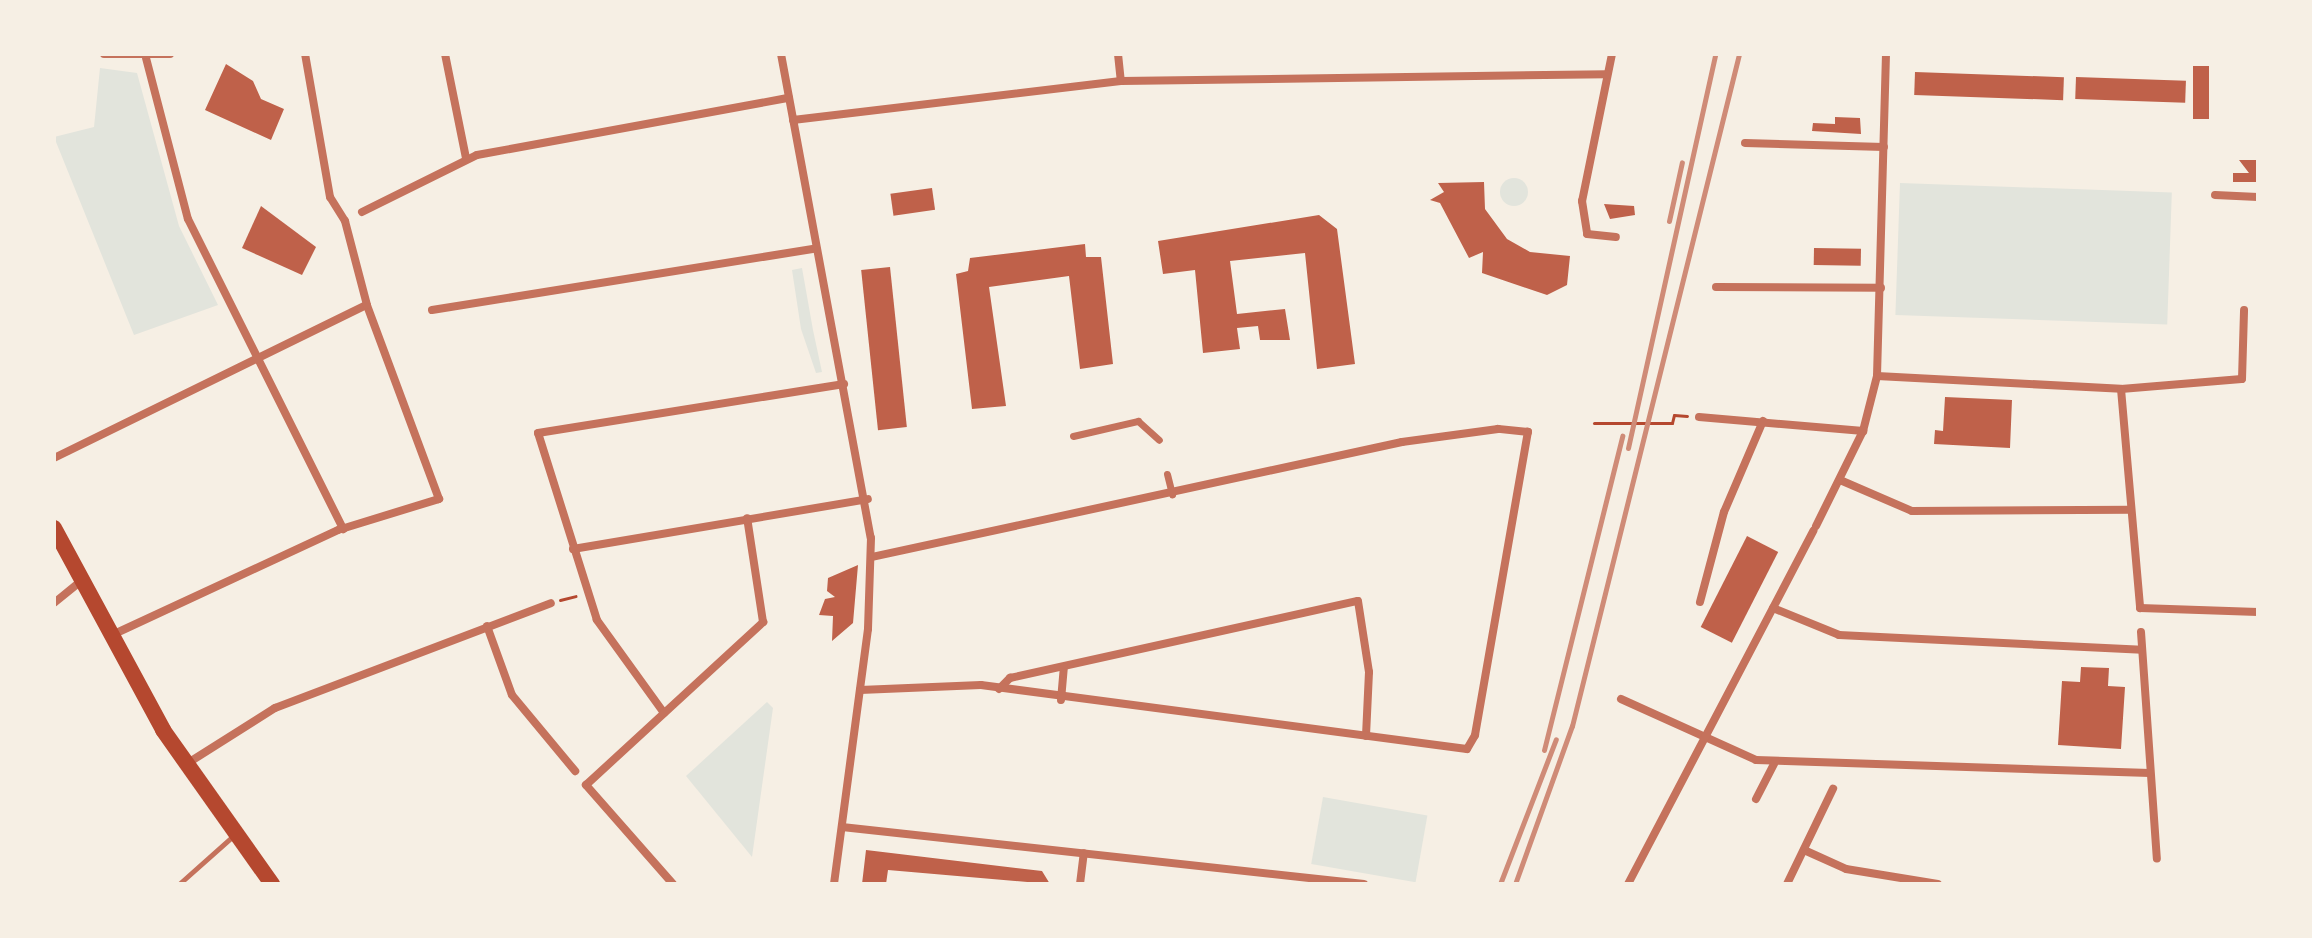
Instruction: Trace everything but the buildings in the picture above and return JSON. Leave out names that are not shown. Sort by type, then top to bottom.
[{"type":"highway","points":[[54,528],[110,636],[185,765],[272,884]]},
{"type":"street","points":[[104,54],[146,58],[170,54]]},
{"type":"street","points":[[110,636],[343,529],[426,506],[439,491],[367,305],[345,221],[330,197],[305,54]]},
{"type":"street","points":[[445,54],[466,158]]},
{"type":"street","points":[[781,54],[814,249],[868,499],[872,557],[860,690],[834,884]]},
{"type":"street","points":[[1118,54],[1121,81]]},
{"type":"street","points":[[1612,54],[1582,201],[1587,234],[1616,237]]},
{"type":"street","points":[[1628,884],[1863,431],[1877,376],[1886,54]]},
{"type":"street","points":[[146,58],[188,219],[343,529]]},
{"type":"street","points":[[793,120],[1121,81],[1607,74]]},
{"type":"street","points":[[362,212],[466,158],[789,98]]},
{"type":"street","points":[[1745,143],[1884,147]]},
{"type":"street","points":[[2215,195],[2258,197]]},
{"type":"street","points":[[432,310],[814,249]]},
{"type":"street","points":[[1716,287],[1881,288]]},
{"type":"street","points":[[54,458],[367,305]]},
{"type":"street","points":[[1877,376],[2121,389],[2242,379],[2244,310]]},
{"type":"street","points":[[664,713],[603,631],[587,592],[537,438],[544,430],[844,384]]},
{"type":"street","points":[[2121,389],[2140,608],[2258,612]]},
{"type":"street","points":[[1695,416],[1863,431]]},
{"type":"street","points":[[1073,436],[1138,421],[1159,440]]},
{"type":"street","points":[[1700,602],[1724,512],[1763,421]]},
{"type":"street","points":[[860,690],[999,689],[1061,700],[1470,748],[1526,430],[1437,436],[872,557]]},
{"type":"street","points":[[1167,474],[1172,494]]},
{"type":"street","points":[[1840,480],[1912,511],[2131,510]]},
{"type":"street","points":[[573,549],[868,499]]},
{"type":"street","points":[[673,884],[586,785],[763,622],[747,518]]},
{"type":"street","points":[[54,603],[81,581]]},
{"type":"street","points":[[999,689],[1010,678],[1358,601],[1369,672],[1366,736]]},
{"type":"street","points":[[185,765],[275,708],[551,603]]},
{"type":"street","points":[[1773,608],[1839,635],[2142,650]]},
{"type":"street","points":[[487,626],[512,695],[575,771]]},
{"type":"street","points":[[2141,632],[2157,858]]},
{"type":"street","points":[[1061,700],[1064,667]]},
{"type":"street","points":[[1621,699],[1704,738],[1775,762],[2150,773]]},
{"type":"street","points":[[1756,799],[1775,762]]},
{"type":"street","points":[[1787,884],[1833,789]]},
{"type":"street","points":[[842,827],[1364,884]]},
{"type":"street","points":[[1804,850],[1846,869],[1938,884]]},
{"type":"street","points":[[1080,884],[1084,853]]},
{"type":"lane","points":[[179,884],[234,835]]},
{"type":"path","points":[[1594,423],[1672,423],[1674,415],[1695,416]]},
{"type":"path","points":[[551,603],[587,592]]},
{"type":"shaded area","points":[[100,68],[137,73],[179,226],[218,305],[134,335],[54,137],[94,127]]},
{"type":"shaded area","points":[[1514,178],[1524,182],[1528,192],[1524,202],[1514,206],[1504,202],[1500,192],[1504,182]]},
{"type":"shaded area","points":[[1900,183],[2172,192],[2167,324],[1895,315]]},
{"type":"shaded area","points":[[802,268],[822,372],[816,373],[801,329],[792,270]]},
{"type":"shaded area","points":[[767,702],[773,708],[752,857],[686,776]]},
{"type":"shaded area","points":[[1323,797],[1427,815],[1416,882],[1311,864]]},
{"type":"railway","points":[[1628,448],[1715,54]]},
{"type":"railway","points":[[1515,884],[1572,726],[1739,54]]},
{"type":"railway","points":[[1669,221],[1682,162]]},
{"type":"railway","points":[[1544,750],[1622,436]]},
{"type":"railway","points":[[1500,884],[1556,739]]}]
